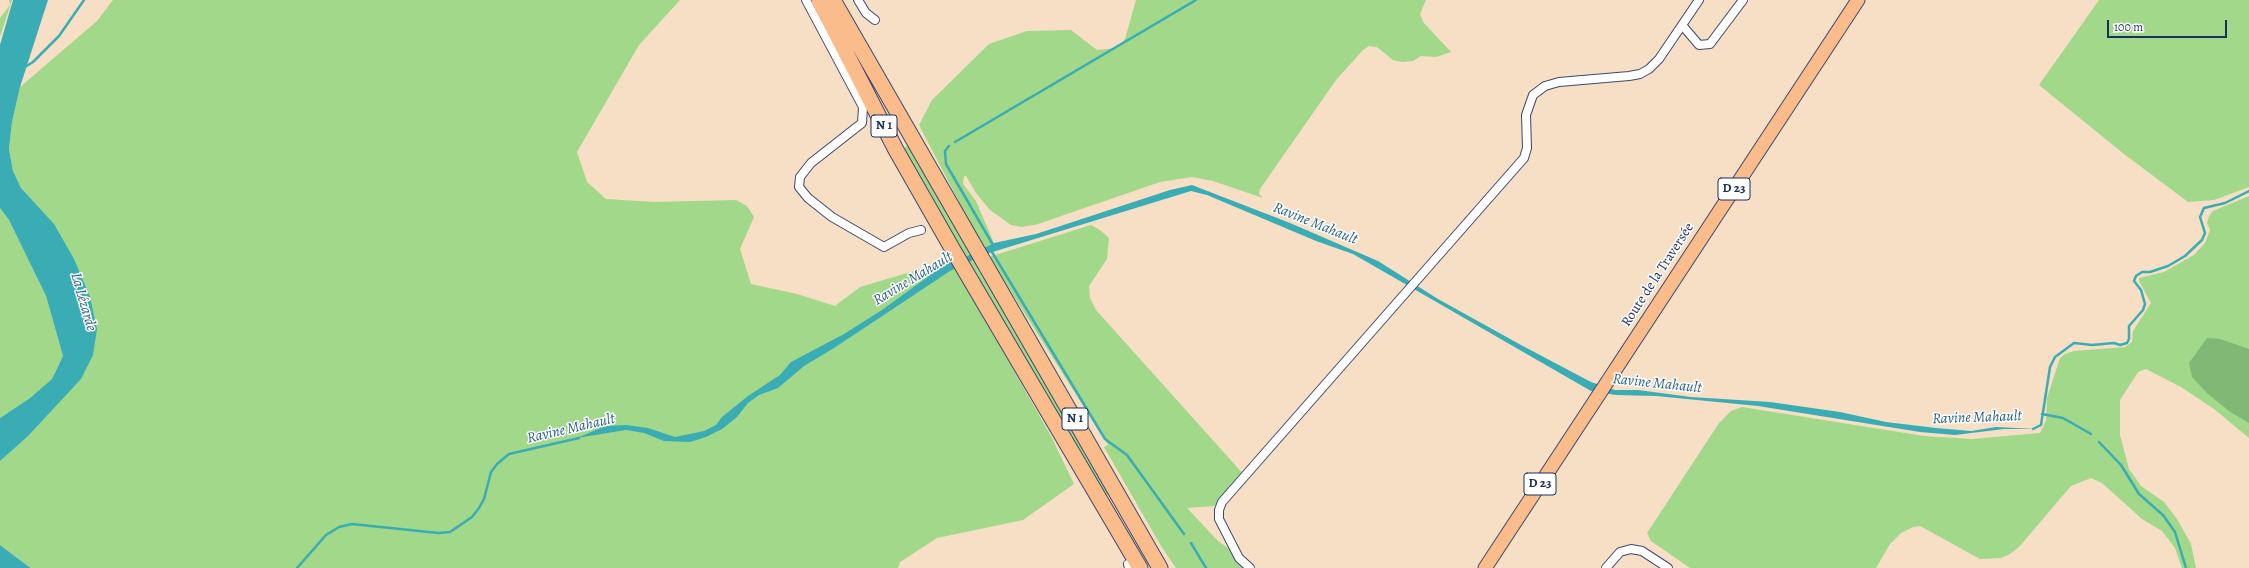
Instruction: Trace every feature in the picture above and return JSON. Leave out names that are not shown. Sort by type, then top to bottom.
[{"type":"highway","name":"N 1","points":[[819,0],[896,150],[952,250],[1047,409],[1132,567]]},
{"type":"highway","name":"N 1","points":[[833,0],[875,76],[972,238],[1160,568]]},
{"type":"highway","points":[[1119,496],[1172,568]]},
{"type":"main road","name":"Route de la Traversée","points":[[1485,568],[1858,0]]},
{"type":"street","points":[[806,0],[863,107],[862,123],[811,163],[800,178],[799,187],[808,198],[832,217],[884,247],[909,233],[921,230]]},
{"type":"street","points":[[858,0],[866,13],[874,20]]},
{"type":"street","points":[[1250,568],[1239,558],[1220,519],[1218,510],[1222,502],[1524,158],[1527,148],[1526,115],[1533,95],[1545,86],[1559,82],[1640,74],[1649,69],[1659,59],[1699,0]]},
{"type":"street","points":[[1682,25],[1700,45],[1710,44],[1743,0]]},
{"type":"street","points":[[1606,568],[1620,552],[1631,549],[1642,551],[1668,568]]},
{"type":"green space","points":[[9,0],[12,0],[0,37],[0,18],[10,5]]},
{"type":"green space","points":[[113,0],[680,0],[639,45],[577,152],[587,182],[606,199],[654,202],[736,200],[747,206],[754,217],[740,249],[751,284],[797,294],[835,306],[860,287],[951,260],[1052,438],[1074,484],[1023,520],[937,538],[900,562],[898,568],[31,568],[0,545],[0,461],[81,379],[31,200],[21,188],[13,171],[9,149],[12,122],[20,87],[97,21]]},
{"type":"green space","points":[[1136,0],[1426,0],[1420,14],[1423,22],[1451,52],[1436,57],[1421,56],[1413,61],[1402,62],[1393,60],[1377,47],[1369,46],[1363,50],[1336,80],[1260,189],[1259,194],[1263,198],[1213,181],[1192,177],[1160,182],[1038,224],[1022,227],[1011,225],[990,210],[976,193],[966,176],[964,176],[963,184],[976,201],[994,243],[983,248],[919,125],[932,100],[989,44],[1027,31],[1071,30],[1097,50],[1117,48],[1125,39]]},
{"type":"green space","points":[[2099,0],[2249,0],[2249,187],[2214,200],[2188,202],[2124,154],[2039,85]]},
{"type":"green space","points":[[907,145],[973,252],[967,256],[962,258],[903,151]]},
{"type":"green space","points":[[2249,196],[2249,438],[2214,409],[2181,387],[2146,369],[2138,372],[2120,400],[2120,435],[2129,469],[2141,486],[2164,502],[2177,519],[2191,544],[2196,568],[2182,568],[2175,548],[2162,531],[2142,519],[2102,483],[2091,478],[2071,486],[2019,547],[2010,554],[2001,558],[1980,559],[1920,526],[1913,527],[1901,533],[1890,544],[1876,568],[1690,568],[1651,541],[1647,533],[1719,423],[1731,411],[1742,407],[1924,436],[1972,439],[2040,433],[2046,421],[2047,398],[2060,358],[2065,354],[2074,351],[2125,347],[2132,342],[2133,331],[2151,303],[2139,281],[2139,278],[2164,272],[2194,255],[2205,243],[2210,230],[2207,223],[2209,216],[2213,211]]},
{"type":"green space","points":[[0,208],[9,220],[46,296],[63,356],[52,379],[30,398],[0,418]]},
{"type":"green space","points":[[1091,225],[1100,230],[1109,238],[1107,259],[1089,286],[1090,298],[1096,310],[1245,476],[1222,502],[1214,506],[1187,508],[1218,541],[1232,551],[1248,568],[1176,568],[1161,546],[1104,447],[1108,445],[989,257]]},
{"type":"green space","points":[[975,260],[1111,493],[1103,497],[966,263]]},
{"type":"green space","points":[[2207,338],[2220,339],[2249,349],[2249,423],[2229,411],[2207,393],[2192,377],[2189,363]]},
{"type":"water","name":"La Lézarde","points":[[13,0],[48,0],[20,87],[12,122],[9,149],[13,171],[21,188],[54,224],[74,259],[90,297],[97,329],[93,355],[81,379],[28,436],[0,461],[0,418],[30,398],[52,379],[63,356],[46,296],[9,220],[0,208],[0,45]]},
{"type":"water","points":[[1192,185],[1290,223],[1378,261],[1438,299],[1521,345],[1591,382],[1615,390],[1638,390],[1691,397],[1770,402],[1840,412],[1886,422],[1936,428],[1971,431],[1996,427],[2035,429],[2004,429],[1955,435],[1920,432],[1758,406],[1656,396],[1616,395],[1591,391],[1353,254],[1316,241],[1207,195],[1191,191],[986,254],[950,271],[834,348],[804,366],[778,388],[759,395],[748,403],[737,417],[722,429],[706,437],[690,442],[664,441],[644,433],[626,430],[577,438],[605,426],[626,425],[648,428],[675,437],[704,431],[716,425],[722,417],[748,396],[780,375],[791,362],[844,334],[882,310],[951,260],[967,256],[994,243],[1036,234],[1170,190]]},
{"type":"water","points":[[0,545],[28,566],[31,568],[0,568]]},
{"type":"waterway","points":[[25,67],[33,62],[59,36],[84,0]]},
{"type":"waterway","points":[[955,142],[1196,0]]},
{"type":"waterway","points":[[949,146],[945,151],[946,164],[993,245]]},
{"type":"waterway","name":"Ravine Mahault","points":[[2033,429],[2041,425],[2050,367],[2055,357],[2074,343],[2092,345],[2114,343],[2120,345],[2127,343],[2129,339],[2129,326],[2143,310],[2145,304],[2141,290],[2134,281],[2136,276],[2142,272],[2150,272],[2168,266],[2185,256],[2202,240],[2205,233],[2200,217],[2204,208],[2225,203],[2249,191]]},
{"type":"waterway","points":[[992,252],[1105,439],[1127,455],[1184,534]]},
{"type":"waterway","points":[[2042,414],[2063,418],[2091,434]]},
{"type":"waterway","name":"Ravine Mahault","points":[[297,568],[326,535],[339,527],[352,524],[438,533],[450,532],[472,517],[479,508],[484,499],[491,472],[497,464],[509,454],[579,438]]},
{"type":"waterway","points":[[2099,442],[2121,465],[2139,494],[2163,515],[2175,532],[2186,568]]},
{"type":"waterway","points":[[1191,543],[1206,568]]}]
